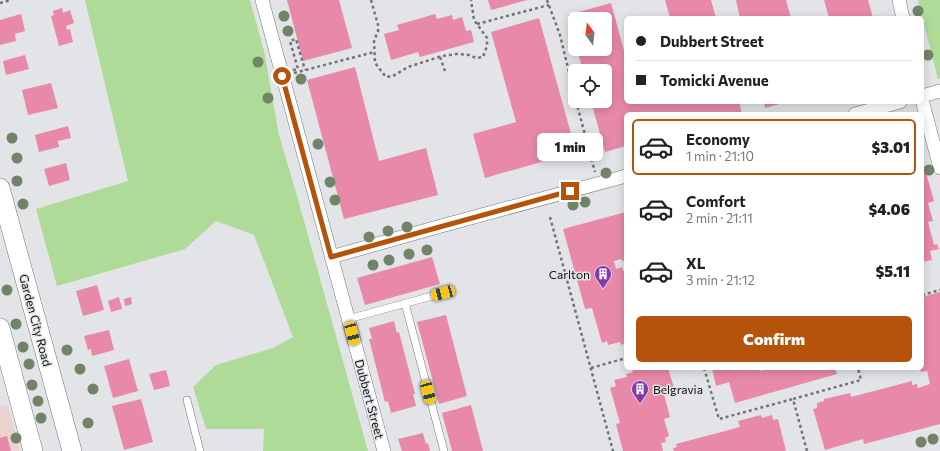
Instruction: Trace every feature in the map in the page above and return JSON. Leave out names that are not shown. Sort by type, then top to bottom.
[{"type":"main road","name":"Garden City Road","points":[[0,188],[72,451]]},
{"type":"main road","points":[[0,328],[33,451]]},
{"type":"street","name":"Dubbert Street","points":[[262,0],[384,451]]},
{"type":"street","points":[[899,0],[903,16]]},
{"type":"street","points":[[924,95],[940,91]]},
{"type":"street","points":[[862,112],[892,104]]},
{"type":"street","points":[[923,104],[940,168]]},
{"type":"street","points":[[331,257],[624,177]]},
{"type":"lane","points":[[348,319],[443,293]]},
{"type":"lane","points":[[405,303],[444,451]]},
{"type":"lane","points":[[187,400],[200,451]]},
{"type":"path","points":[[0,3],[11,0]]},
{"type":"path","points":[[371,0],[378,25],[378,32],[374,40],[375,63],[386,77],[393,76],[408,67],[440,57],[457,54],[469,55],[476,58],[483,57],[487,46],[487,38],[474,20],[471,0]]},
{"type":"path","points":[[547,0],[560,35],[568,68]]},
{"type":"path","points":[[477,24],[549,5]]},
{"type":"path","points":[[305,70],[296,39],[290,41],[298,69],[293,72],[305,70],[374,52]]},
{"type":"path","points":[[440,57],[445,71]]},
{"type":"path","points":[[578,108],[596,177]]},
{"type":"path","points":[[550,217],[613,451]]},
{"type":"path","points":[[924,294],[940,290]]},
{"type":"path","points":[[590,368],[624,359]]},
{"type":"path","points":[[705,370],[719,419],[861,380],[858,370]]},
{"type":"path","points":[[793,399],[807,451]]},
{"type":"shaded area","points":[[8,405],[20,451],[0,451],[0,407]]},
{"type":"green space","points":[[85,0],[250,0],[264,51],[279,135],[368,451],[263,451],[264,429],[206,429],[193,387],[216,365],[273,348],[293,337],[254,235],[216,221],[185,249],[57,286],[36,209],[128,181]]},
{"type":"green space","points":[[918,0],[940,0],[940,78],[938,79],[924,24],[924,16],[922,16]]},
{"type":"building","points":[[287,0],[339,0],[352,48],[303,61]]},
{"type":"building","points":[[488,0],[527,0],[491,10]]},
{"type":"building","points":[[665,0],[711,0],[715,16],[669,16]]},
{"type":"building","points":[[736,0],[786,0],[790,16],[740,16]]},
{"type":"building","points":[[824,0],[868,0],[872,16],[828,16]]},
{"type":"building","points":[[611,3],[624,51],[624,104],[740,104],[742,112],[624,112],[624,147],[605,152],[593,108],[612,108],[612,64],[581,64],[579,56],[612,56],[612,12],[579,12]]},
{"type":"building","points":[[62,8],[63,13],[70,10],[74,23],[66,26],[67,30],[70,29],[73,42],[59,46],[51,16],[54,15],[53,11]]},
{"type":"building","points":[[21,14],[25,31],[15,34],[16,41],[0,45],[0,20]]},
{"type":"building","points":[[435,14],[437,19],[452,15],[453,20],[462,17],[466,31],[471,30],[474,42],[420,57],[418,52],[391,60],[384,34],[399,30],[397,25]]},
{"type":"building","points":[[539,18],[576,152],[485,178],[473,134],[516,122],[491,32]]},
{"type":"building","points":[[25,55],[29,69],[6,75],[3,61]]},
{"type":"building","points":[[355,67],[379,161],[426,148],[438,195],[344,219],[307,80]]},
{"type":"building","points":[[51,83],[58,108],[28,115],[22,90]]},
{"type":"building","points":[[764,104],[780,104],[765,108]]},
{"type":"building","points":[[68,126],[71,138],[58,141],[59,147],[39,152],[35,135]]},
{"type":"building","points":[[66,163],[70,180],[49,186],[44,169]]},
{"type":"building","points":[[924,166],[934,201],[928,203],[933,221],[928,222],[934,245],[937,244],[939,249],[930,251],[932,260],[924,262]]},
{"type":"building","name":"Carlton","points":[[624,213],[624,260],[622,261],[621,259],[614,261],[616,269],[622,267],[624,271],[624,344],[621,345],[620,342],[608,345],[607,341],[602,343],[592,308],[585,309],[563,229]]},
{"type":"building","points":[[432,257],[440,284],[365,305],[357,278]]},
{"type":"building","points":[[97,285],[104,310],[83,316],[76,291]]},
{"type":"building","points":[[940,292],[940,424],[864,444],[863,439],[825,450],[813,409],[817,408],[817,403],[824,401],[824,399],[850,393],[851,397],[912,381],[912,385],[917,384],[918,388],[930,384],[927,371],[921,372],[920,370],[924,370],[924,296]]},
{"type":"building","points":[[119,297],[122,309],[111,312],[108,301]]},
{"type":"building","points":[[131,297],[132,304],[125,306],[124,299]]},
{"type":"building","points":[[446,315],[467,396],[439,404],[417,322]]},
{"type":"building","points":[[394,321],[397,333],[399,332],[415,394],[413,394],[416,406],[391,413],[388,401],[385,402],[369,339],[372,339],[369,328]]},
{"type":"building","points":[[109,330],[114,350],[92,356],[91,349],[88,350],[84,336]]},
{"type":"building","points":[[129,359],[138,391],[113,398],[104,366]]},
{"type":"building","points":[[166,370],[170,386],[154,390],[149,374]]},
{"type":"building","name":"Belgravia","points":[[632,370],[669,370],[674,388],[663,391],[670,417],[664,419],[669,436],[665,438],[666,442],[661,443],[663,451],[623,451],[616,424],[620,423],[610,388],[616,386],[614,380],[627,377],[626,374],[633,372]]},
{"type":"building","points":[[712,370],[836,370],[837,374],[735,403],[729,382],[716,386]]},
{"type":"building","points":[[141,399],[153,442],[124,450],[112,406]]},
{"type":"building","points":[[471,405],[483,451],[452,451],[442,413]]},
{"type":"building","points":[[761,415],[762,418],[772,415],[773,420],[778,419],[786,451],[674,451],[673,448],[677,447],[676,444],[740,427],[738,421]]},
{"type":"building","points":[[423,433],[430,451],[402,451],[398,439]]},
{"type":"building","points":[[7,436],[11,451],[0,451],[0,438]]},
{"type":"place","name":"Carlton","points":[[603,289]]},
{"type":"place","name":"Belgravia","points":[[640,404]]},
{"type":"route","points":[[282,76],[331,257],[570,191]]}]
